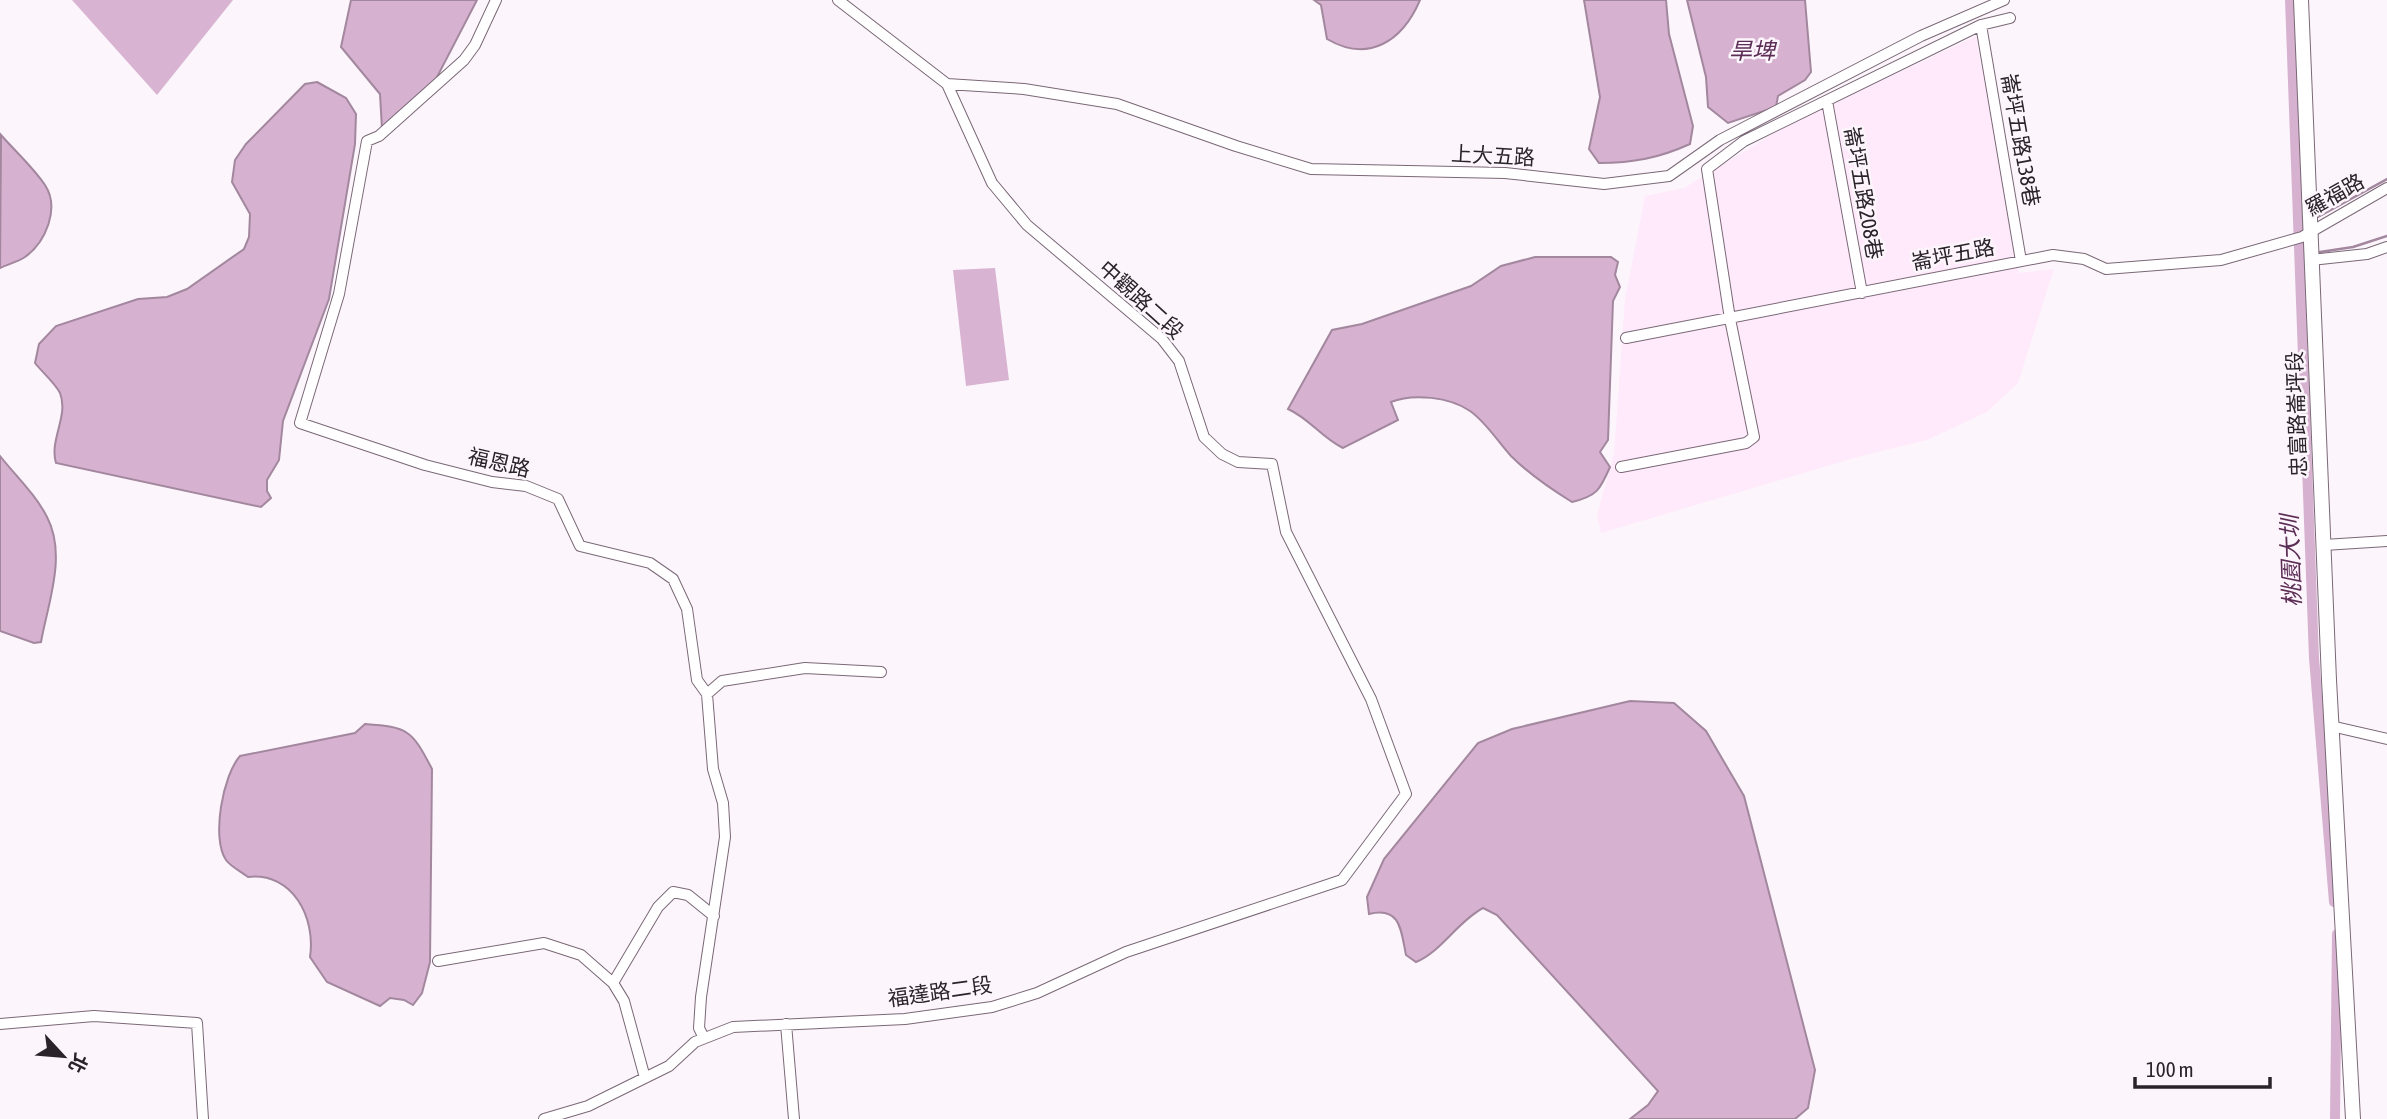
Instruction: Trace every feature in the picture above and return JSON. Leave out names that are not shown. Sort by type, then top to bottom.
[{"type":"street","name":"福恩路","points":[[496,0],[475,45],[464,60],[379,136],[367,141],[339,294],[300,423],[425,465],[492,482],[526,486],[558,499],[580,546],[650,563],[673,579],[687,609],[697,680],[707,694],[713,769],[723,803],[724,837],[701,997],[699,1028],[704,1038]]},
{"type":"street","name":"中觀路二段","points":[[838,0],[947,84],[992,183],[1027,225],[1162,339],[1179,361],[1204,437],[1222,454],[1238,461],[1272,464],[1286,532],[1371,699],[1406,794],[1342,880]]},
{"type":"street","name":"上大五路","points":[[947,84],[1024,89],[1117,104],[1311,169],[1334,172],[1505,173],[1604,184],[1669,176],[1720,140],[1921,36],[2004,0]]},
{"type":"street","name":"忠富路崙坪段","points":[[2301,0],[2305,234],[2311,260],[2353,1119]]},
{"type":"street","points":[[1621,467],[1746,443],[1754,437],[1705,173],[1716,159],[1744,141],[1981,25],[2010,18]]},
{"type":"street","name":"崙坪五路138巷","points":[[1981,25],[2021,261]]},
{"type":"street","name":"崙坪五路208巷","points":[[1827,101],[1862,293]]},
{"type":"street","points":[[1700,156],[1716,159]]},
{"type":"street","name":"羅福路","points":[[2286,240],[2305,234],[2387,188]]},
{"type":"street","name":"崙坪五路","points":[[1626,338],[2053,255],[2084,259],[2106,269],[2221,260],[2269,249],[2286,240]]},
{"type":"street","points":[[2311,260],[2367,254],[2387,247]]},
{"type":"street","points":[[2324,545],[2387,541]]},
{"type":"street","points":[[707,694],[722,681],[805,668],[881,672]]},
{"type":"street","points":[[2332,726],[2387,739]]},
{"type":"street","name":"福達路二段","points":[[544,1119],[588,1106],[669,1066],[695,1042],[733,1027],[917,1018],[992,1007],[1037,993],[1126,952],[1342,880]]},
{"type":"street","points":[[613,983],[658,907],[673,891],[688,895],[714,916]]},
{"type":"street","points":[[438,961],[544,943],[581,956],[613,983],[624,1001],[645,1078]]},
{"type":"street","points":[[0,1024],[7,1021],[94,1016],[197,1023],[203,1119]]},
{"type":"street","points":[[786,1024],[794,1119]]},
{"type":"shaded area","points":[[72,0],[233,0],[157,95]]},
{"type":"shaded area","points":[[1976,36],[2019,273],[2054,269],[2018,383],[1987,412],[1927,440],[1861,456],[1601,533],[1597,515],[1614,454],[1625,299],[1645,196],[1684,188],[1786,126]]},
{"type":"shaded area","points":[[995,268],[1009,380],[966,386],[953,270]]},
{"type":"water","points":[[351,0],[477,0],[435,81],[382,129],[380,94],[341,47]]},
{"type":"water","points":[[1314,0],[1420,0],[1413,15],[1393,37],[1370,48],[1356,49],[1327,39],[1321,5]]},
{"type":"water","points":[[1584,0],[1666,0],[1669,34],[1693,126],[1690,144],[1646,159],[1599,163],[1589,149],[1600,97]]},
{"type":"water","name":"旱埤","points":[[1687,0],[1805,0],[1811,72],[1805,80],[1778,96],[1776,107],[1728,123],[1708,107],[1706,77]]},
{"type":"water","points":[[317,82],[346,98],[356,114],[355,144],[329,299],[283,421],[279,460],[267,480],[267,491],[271,498],[261,507],[56,463],[55,446],[62,402],[58,389],[35,363],[39,344],[56,326],[138,299],[167,297],[187,289],[244,249],[249,237],[250,214],[232,182],[235,160],[246,144],[305,84]]},
{"type":"water","points":[[1,135],[45,185],[51,214],[45,234],[33,251],[0,268]]},
{"type":"water","points":[[1535,257],[1611,257],[1618,262],[1615,275],[1620,287],[1613,301],[1608,440],[1600,452],[1610,467],[1597,491],[1572,502],[1518,463],[1487,426],[1470,411],[1452,402],[1420,397],[1391,402],[1398,420],[1343,448],[1288,409],[1332,330],[1362,324],[1471,286],[1501,266]]},
{"type":"water","points":[[0,456],[37,501],[53,532],[56,563],[41,642],[34,643],[0,631]]},
{"type":"water","points":[[1630,701],[1674,703],[1706,731],[1744,796],[1815,1070],[1808,1108],[1795,1119],[1630,1119],[1648,1105],[1658,1091],[1497,915],[1483,908],[1465,921],[1434,951],[1416,962],[1406,955],[1398,922],[1388,914],[1369,914],[1367,897],[1384,859],[1478,743],[1512,729]]},
{"type":"water","points":[[365,724],[391,727],[407,733],[419,746],[432,769],[430,962],[422,993],[413,1005],[404,1000],[390,998],[380,1006],[327,982],[310,957],[309,927],[298,900],[278,882],[264,877],[248,877],[228,863],[219,837],[224,791],[240,756],[355,733]]},
{"type":"waterway","name":"桃園大圳","points":[[2290,0],[2314,658],[2334,902]]},
{"type":"waterway","points":[[2316,218],[2387,179]]},
{"type":"waterway","name":"桃園大圳","points":[[2298,228],[2302,225]]},
{"type":"waterway","points":[[2320,252],[2353,247],[2387,236]]},
{"type":"waterway","name":"桃園大圳","points":[[2299,254],[2303,253]]},
{"type":"waterway","name":"桃園大圳","points":[[2335,1119],[2337,934]]}]
